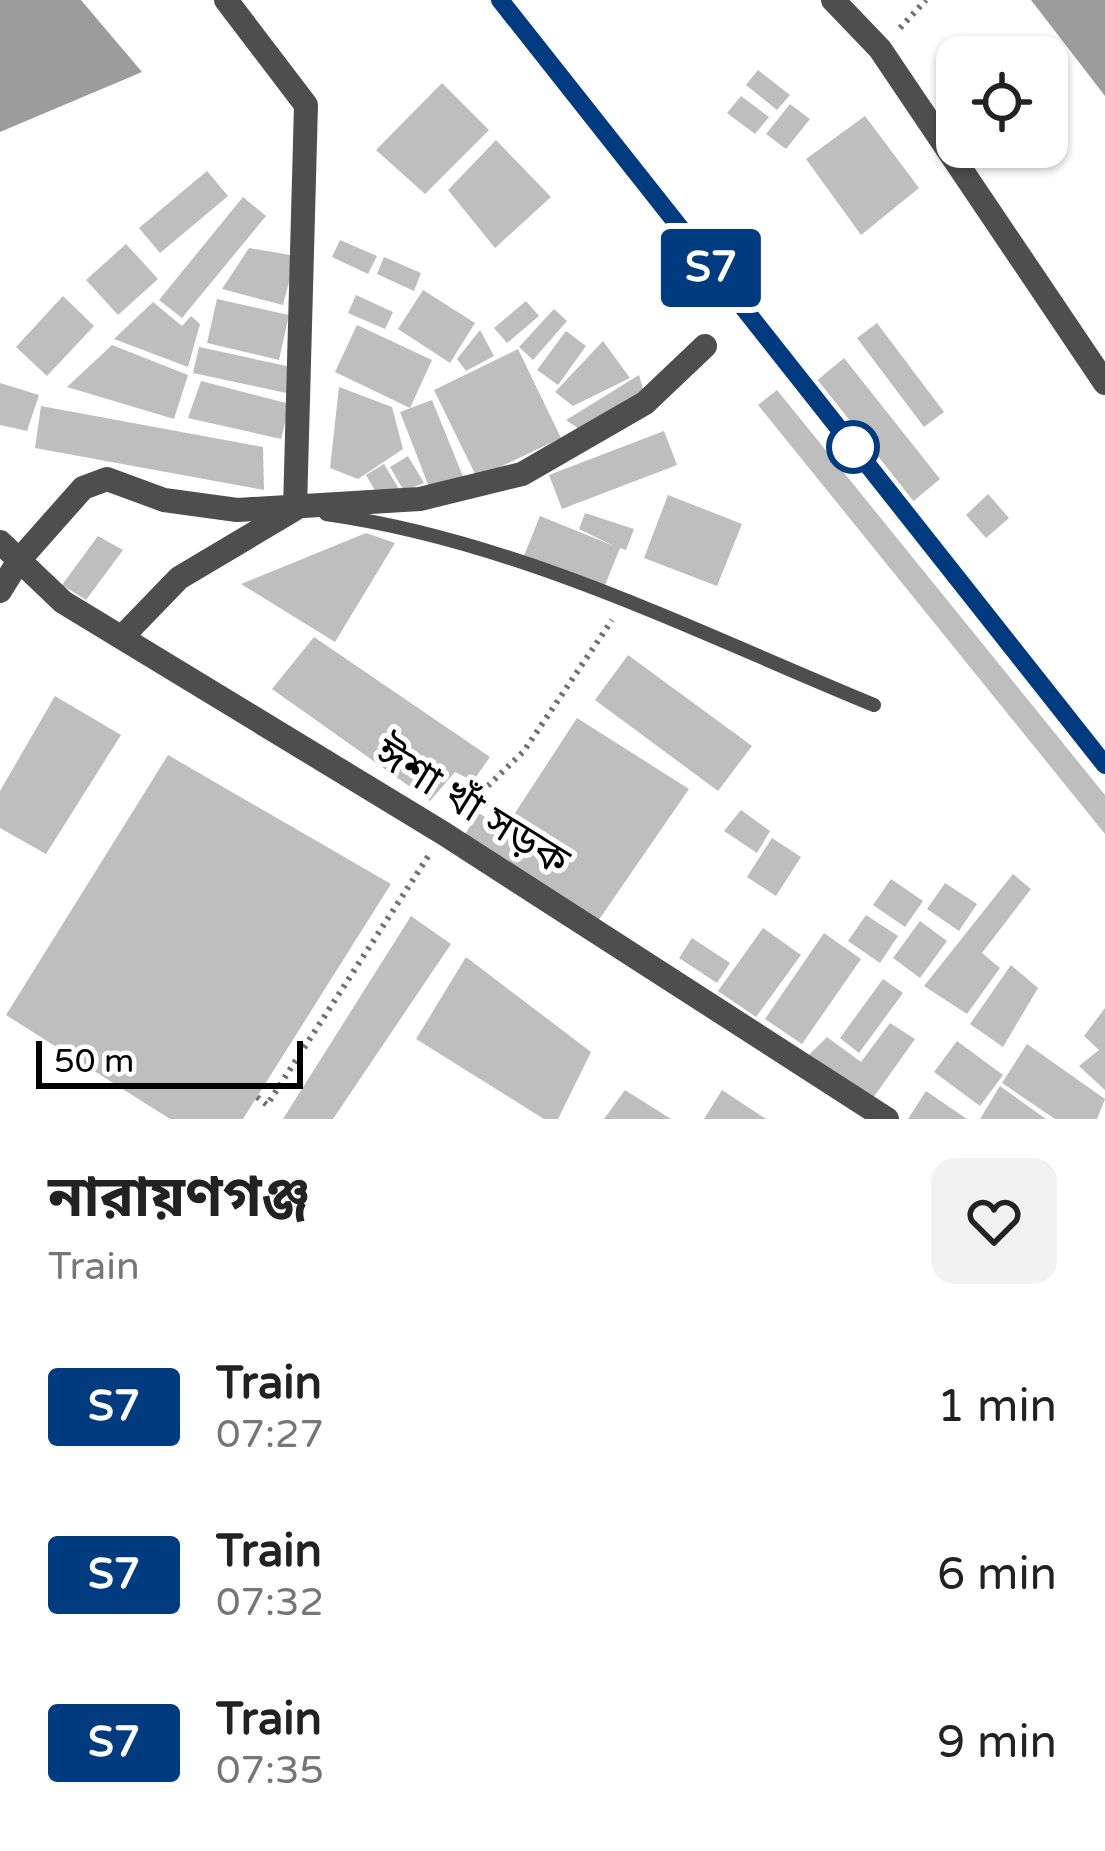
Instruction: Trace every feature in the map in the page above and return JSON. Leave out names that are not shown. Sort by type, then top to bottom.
[{"type":"street","points":[[226,0],[306,105],[295,509]]},
{"type":"street","points":[[833,0],[880,49],[1105,383]]},
{"type":"street","points":[[0,591],[20,559],[83,488],[107,479],[164,500],[237,511],[420,499],[521,474],[645,404],[706,346]]},
{"type":"street","points":[[122,638],[179,578],[295,509]]},
{"type":"street","name":"ঈশা খাঁ সড়ক","points":[[0,542],[63,602],[442,832],[887,1119]]},
{"type":"lane","points":[[295,509],[403,525],[522,560],[874,705]]},
{"type":"shaded area","points":[[0,0],[81,0],[142,72],[0,132]]},
{"type":"shaded area","points":[[1031,0],[1105,0],[1105,96],[1068,48],[1068,36],[1059,36]]},
{"type":"building","points":[[758,70],[790,95],[777,110],[746,85]]},
{"type":"building","points":[[442,83],[489,130],[425,194],[376,150]]},
{"type":"building","points":[[741,96],[769,117],[755,134],[727,113]]},
{"type":"building","points":[[790,104],[810,119],[786,149],[766,134]]},
{"type":"building","points":[[865,116],[919,188],[861,235],[806,159]]},
{"type":"building","points":[[496,140],[551,197],[495,248],[448,190]]},
{"type":"building","points":[[207,171],[228,196],[160,253],[139,228]]},
{"type":"building","points":[[243,197],[266,216],[182,318],[159,300]]},
{"type":"building","points":[[340,240],[377,256],[368,274],[332,257]]},
{"type":"building","points":[[126,244],[158,279],[118,315],[86,280]]},
{"type":"building","points":[[249,248],[296,256],[283,305],[222,289]]},
{"type":"building","points":[[384,257],[421,273],[414,291],[377,274]]},
{"type":"building","points":[[423,290],[475,323],[450,363],[398,329]]},
{"type":"building","points":[[356,295],[393,312],[385,329],[348,313]]},
{"type":"building","points":[[63,296],[94,326],[47,376],[16,347]]},
{"type":"building","points":[[217,299],[289,315],[279,360],[207,343]]},
{"type":"building","points":[[526,301],[539,316],[507,343],[494,328]]},
{"type":"building","points":[[153,302],[182,326],[191,316],[200,324],[188,367],[114,339]]},
{"type":"building","points":[[554,309],[567,321],[533,360],[519,347]]},
{"type":"building","points":[[877,323],[944,412],[924,427],[857,338]]},
{"type":"building","points":[[357,325],[432,360],[410,408],[335,372]]},
{"type":"building","points":[[480,330],[494,356],[466,371],[457,359]]},
{"type":"building","points":[[566,331],[586,346],[558,385],[537,370]]},
{"type":"building","points":[[603,341],[630,378],[573,406],[555,392]]},
{"type":"building","points":[[112,345],[188,375],[174,419],[67,387]]},
{"type":"building","points":[[199,347],[296,368],[291,394],[193,373]]},
{"type":"building","points":[[518,349],[561,438],[477,478],[434,390]]},
{"type":"building","points":[[844,358],[940,479],[910,504],[814,383]]},
{"type":"building","points":[[639,375],[646,399],[585,433],[566,420]]},
{"type":"building","points":[[201,381],[290,404],[281,439],[188,418]]},
{"type":"building","points":[[0,383],[39,395],[27,431],[0,425]]},
{"type":"building","points":[[339,387],[392,407],[403,449],[358,479],[330,468]]},
{"type":"building","points":[[777,390],[1105,795],[1105,834],[758,405]]},
{"type":"building","points":[[432,400],[464,479],[431,492],[400,412]]},
{"type":"building","points":[[41,406],[263,447],[264,490],[35,448]]},
{"type":"building","points":[[664,431],[677,465],[562,509],[549,475]]},
{"type":"building","points":[[408,456],[424,483],[404,491],[390,467]]},
{"type":"building","points":[[384,464],[400,491],[380,499],[366,475]]},
{"type":"building","points":[[988,494],[1009,518],[986,538],[966,515]]},
{"type":"building","points":[[668,495],[742,524],[717,586],[644,558]]},
{"type":"building","points":[[585,513],[634,529],[626,550],[620,548],[603,590],[523,558],[540,516],[614,546],[579,529]]},
{"type":"building","points":[[366,533],[395,543],[335,642],[241,584]]},
{"type":"building","points":[[98,536],[123,550],[86,600],[62,585]]},
{"type":"building","points":[[314,637],[490,757],[473,781],[455,772],[430,801],[272,689]]},
{"type":"building","points":[[628,655],[752,746],[718,791],[595,700]]},
{"type":"building","points":[[55,696],[121,735],[46,854],[0,828],[0,791]]},
{"type":"building","points":[[577,718],[689,789],[596,924],[463,837],[479,813],[504,830]]},
{"type":"building","points":[[168,755],[391,884],[243,1119],[170,1119],[6,1015]]},
{"type":"building","points":[[741,810],[770,831],[757,853],[724,831]]},
{"type":"building","points":[[772,838],[801,857],[776,896],[747,877]]},
{"type":"building","points":[[1013,874],[1031,889],[982,953],[1000,968],[967,1014],[924,986]]},
{"type":"building","points":[[891,879],[923,901],[905,927],[873,905]]},
{"type":"building","points":[[945,883],[977,904],[959,931],[927,909]]},
{"type":"building","points":[[866,915],[898,936],[880,963],[848,941]]},
{"type":"building","points":[[411,916],[451,944],[333,1119],[283,1119]]},
{"type":"building","points":[[920,921],[947,941],[920,978],[893,958]]},
{"type":"building","points":[[763,928],[801,955],[756,1017],[718,991]]},
{"type":"building","points":[[824,933],[861,959],[802,1044],[765,1019]]},
{"type":"building","points":[[692,938],[730,963],[717,983],[679,958]]},
{"type":"building","points":[[466,957],[591,1052],[558,1119],[544,1119],[416,1039]]},
{"type":"building","points":[[1011,965],[1038,988],[1003,1047],[970,1024]]},
{"type":"building","points":[[883,979],[903,993],[859,1053],[840,1038]]},
{"type":"building","points":[[1105,1008],[1105,1090],[1079,1066],[1099,1050],[1084,1036]]},
{"type":"building","points":[[890,1023],[915,1039],[873,1098],[809,1055],[827,1037],[861,1062]]},
{"type":"building","points":[[957,1041],[1003,1075],[980,1106],[934,1072]]},
{"type":"building","points":[[1027,1044],[1105,1099],[1097,1119],[1055,1119],[1002,1083]]},
{"type":"building","points":[[1000,1086],[1046,1119],[980,1119]]},
{"type":"building","points":[[625,1090],[671,1119],[604,1119]]},
{"type":"building","points":[[722,1090],[766,1119],[704,1119]]},
{"type":"building","points":[[926,1091],[967,1119],[908,1119]]},
{"type":"railway","points":[[500,0],[1105,765]]},
{"type":"train","name":"S7","points":[[500,0],[1105,765]]}]
